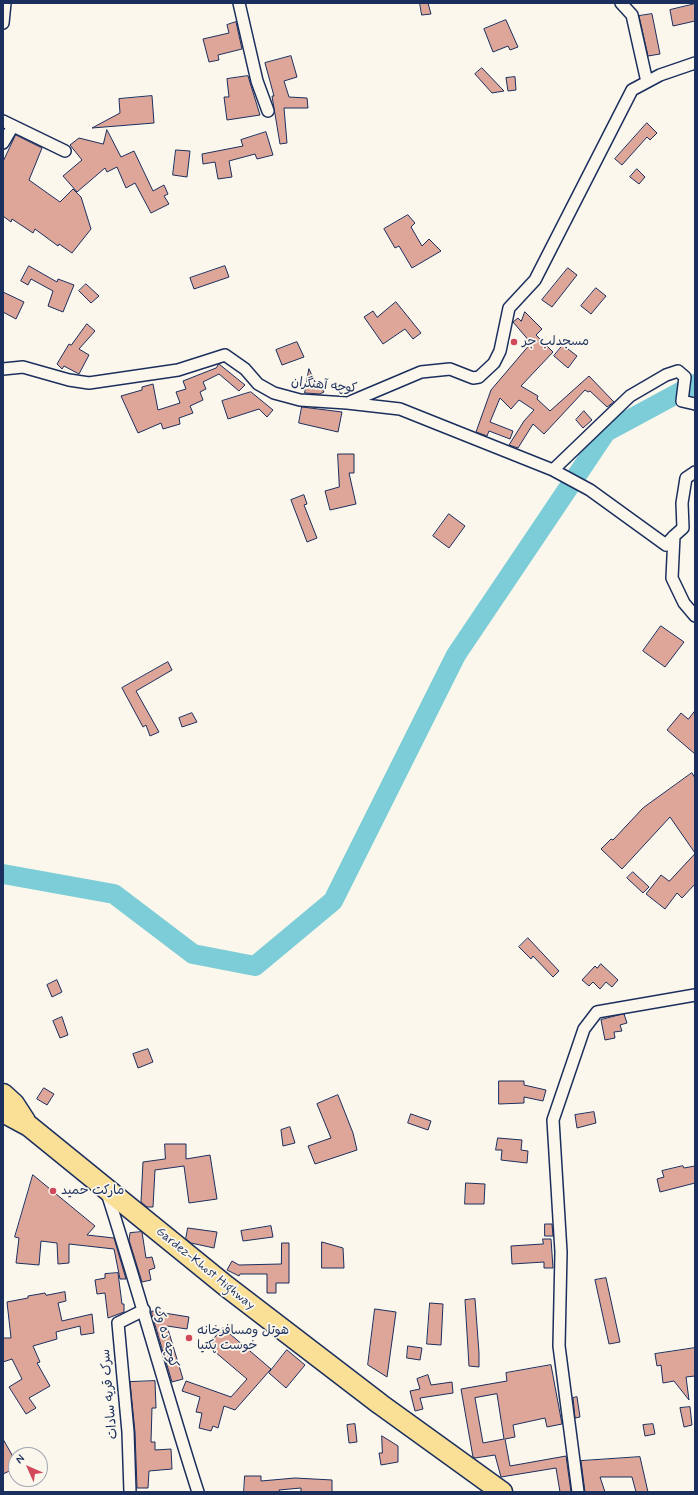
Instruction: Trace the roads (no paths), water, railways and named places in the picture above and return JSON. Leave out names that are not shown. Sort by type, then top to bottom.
[{"type":"highway","name":"Gardez-Khost Highway","points":[[3,1094],[14,1104],[29,1126]]},
{"type":"highway","name":"Gardez-Khost Highway","points":[[3,1112],[29,1126],[295,1340],[502,1492]]},
{"type":"street","points":[[3,23],[5,3]]},
{"type":"street","points":[[239,3],[257,81],[268,111]]},
{"type":"street","points":[[621,3],[632,15],[647,82]]},
{"type":"street","points":[[347,403],[421,372],[450,369],[473,378],[479,378],[494,363],[500,351],[509,308],[535,280],[632,90],[660,75],[695,63]]},
{"type":"street","points":[[3,144],[8,123],[65,151]]},
{"type":"street","name":"کوچه آهنگران","points":[[3,369],[23,367],[69,380],[89,383],[178,370],[225,355],[245,369],[258,384],[274,393],[300,400],[347,403],[400,409],[553,470],[590,490],[666,545],[674,536]]},
{"type":"street","points":[[553,470],[630,396],[666,375],[678,371],[685,377],[682,401],[695,404]]},
{"type":"street","points":[[695,472],[686,478],[682,503],[683,528],[674,536],[672,578],[684,603],[695,616]]},
{"type":"street","points":[[578,1492],[559,1346],[561,1252],[554,1120],[584,1029],[597,1012],[695,995]]},
{"type":"street","name":"کوچه ده وک","points":[[106,1188],[144,1310],[164,1387],[198,1492]]},
{"type":"street","name":"سرک قریه سادات","points":[[130,1492],[128,1432],[118,1323],[144,1310]]},
{"type":"waterway","points":[[3,874],[114,894],[193,954],[255,966],[333,901],[456,655],[606,432],[695,384]]},
{"type":"place","name":"مسجدلب جر","points":[[514,342]]},
{"type":"place","name":"مارکت حمید","points":[[53,1191]]},
{"type":"place","name":"هوتل ومسافرخانه خوست پکتیا","points":[[189,1338]]}]
